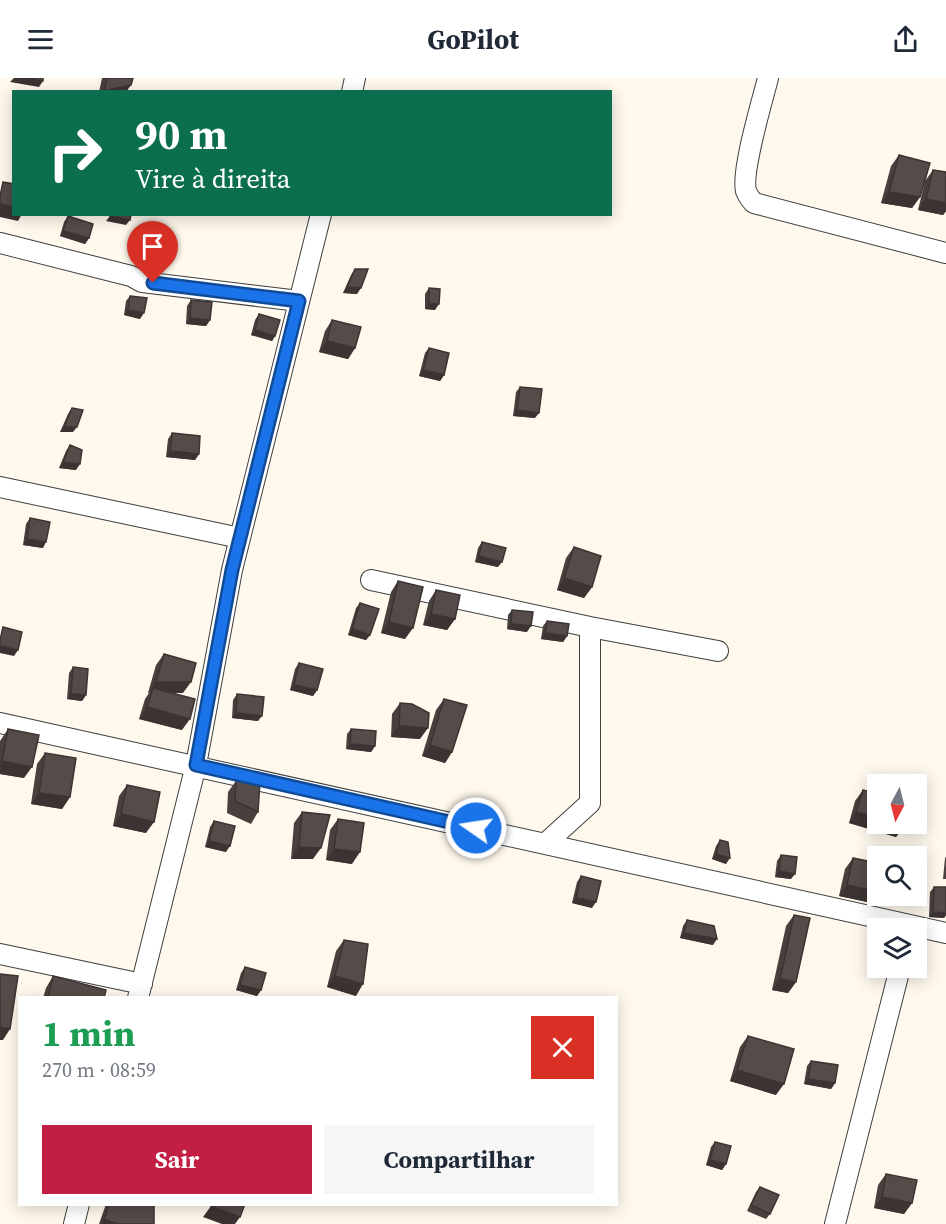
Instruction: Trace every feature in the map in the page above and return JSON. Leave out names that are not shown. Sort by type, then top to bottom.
[{"type":"street","points":[[768,78],[745,172],[749,199],[754,203],[946,253]]},
{"type":"street","points":[[0,954],[140,991],[196,765],[232,570],[320,216]]},
{"type":"street","points":[[0,243],[131,276],[142,282],[299,301]]},
{"type":"street","points":[[0,487],[240,538]]},
{"type":"street","points":[[371,580],[590,627],[718,651]]},
{"type":"street","points":[[546,843],[590,803],[590,627]]},
{"type":"street","points":[[0,723],[546,843],[872,918]]},
{"type":"street","points":[[927,930],[946,933]]},
{"type":"street","points":[[834,1224],[897,978]]},
{"type":"street","points":[[74,1224],[78,1206]]},
{"type":"building","points":[[23,78],[43,78],[43,81]]},
{"type":"building","points":[[107,78],[133,78],[131,85],[104,90]]},
{"type":"building","points":[[899,155],[930,163],[920,197],[889,192]]},
{"type":"building","points":[[933,170],[946,172],[946,203],[926,199]]},
{"type":"building","points":[[3,182],[12,184],[12,207],[0,204]]},
{"type":"building","points":[[68,216],[93,224],[89,238],[63,231]]},
{"type":"building","points":[[110,216],[131,216],[130,220]]},
{"type":"building","points":[[355,269],[368,269],[361,288],[347,287]]},
{"type":"building","points":[[429,288],[440,289],[439,304],[429,304]]},
{"type":"building","points":[[130,296],[147,298],[144,313],[128,310]]},
{"type":"building","points":[[191,300],[212,302],[210,320],[190,318]]},
{"type":"building","points":[[259,314],[280,320],[275,336],[255,330]]},
{"type":"building","points":[[332,320],[361,327],[355,348],[327,341]]},
{"type":"building","points":[[429,348],[449,353],[444,375],[423,370]]},
{"type":"building","points":[[520,387],[542,389],[539,413],[517,410]]},
{"type":"building","points":[[72,408],[83,410],[77,427],[64,427]]},
{"type":"building","points":[[172,433],[200,436],[199,454],[170,451]]},
{"type":"building","points":[[70,445],[82,450],[80,464],[63,462]]},
{"type":"building","points":[[30,518],[50,522],[46,542],[27,539]]},
{"type":"building","points":[[482,542],[506,548],[502,562],[479,556]]},
{"type":"building","points":[[574,547],[601,556],[592,587],[564,578]]},
{"type":"building","points":[[398,581],[423,587],[413,628],[389,622]]},
{"type":"building","points":[[436,590],[460,595],[455,619],[431,614]]},
{"type":"building","points":[[360,603],[379,609],[370,635],[352,629]]},
{"type":"building","points":[[512,610],[533,612],[531,626],[511,624]]},
{"type":"building","points":[[547,621],[569,624],[567,636],[545,633]]},
{"type":"building","points":[[3,627],[22,632],[18,650],[0,646]]},
{"type":"building","points":[[164,654],[196,663],[191,682],[156,682]]},
{"type":"building","points":[[299,663],[323,669],[317,690],[294,685]]},
{"type":"building","points":[[73,667],[88,669],[86,695],[71,694]]},
{"type":"building","points":[[153,688],[195,699],[190,719],[147,707]]},
{"type":"building","points":[[237,694],[264,697],[262,716],[236,713]]},
{"type":"building","points":[[444,699],[467,705],[452,752],[430,745]]},
{"type":"building","points":[[400,703],[412,704],[429,713],[428,728],[399,726]]},
{"type":"building","points":[[8,729],[39,735],[32,767],[2,761]]},
{"type":"building","points":[[351,729],[376,731],[375,746],[350,744]]},
{"type":"building","points":[[45,753],[76,758],[70,797],[39,793]]},
{"type":"building","points":[[236,781],[260,782],[258,812],[235,801]]},
{"type":"building","points":[[127,785],[160,792],[154,822],[121,814]]},
{"type":"building","points":[[863,790],[867,791],[867,815],[856,812]]},
{"type":"building","points":[[302,812],[330,815],[321,848],[299,847]]},
{"type":"building","points":[[338,819],[364,823],[360,852],[334,849]]},
{"type":"building","points":[[214,821],[235,826],[230,846],[209,841]]},
{"type":"building","points":[[720,840],[728,842],[730,858],[716,854]]},
{"type":"building","points":[[781,855],[797,857],[795,874],[779,871]]},
{"type":"building","points":[[853,858],[867,861],[867,890],[847,885]]},
{"type":"building","points":[[581,876],[601,881],[596,902],[576,898]]},
{"type":"building","points":[[934,887],[946,887],[946,913],[933,912]]},
{"type":"building","points":[[794,915],[810,918],[796,982],[780,979]]},
{"type":"building","points":[[687,920],[714,926],[717,939],[684,933]]},
{"type":"building","points":[[344,940],[368,944],[363,984],[335,976]]},
{"type":"building","points":[[245,967],[266,973],[261,990],[240,985]]},
{"type":"building","points":[[0,974],[18,976],[10,1029],[0,1027]]},
{"type":"building","points":[[53,976],[106,990],[104,996],[48,996]]},
{"type":"building","points":[[748,1036],[794,1049],[784,1084],[737,1070]]},
{"type":"building","points":[[811,1061],[838,1065],[835,1083],[808,1079]]},
{"type":"building","points":[[715,1142],[731,1146],[726,1164],[710,1160]]},
{"type":"building","points":[[886,1174],[917,1180],[912,1203],[882,1197]]},
{"type":"building","points":[[760,1187],[779,1195],[770,1214],[751,1205]]},
{"type":"building","points":[[108,1206],[154,1206],[154,1224],[118,1224],[104,1219]]},
{"type":"building","points":[[211,1206],[244,1206],[240,1217]]},
{"type":"route","points":[[153,283],[299,301],[232,570],[196,765],[476,828]]}]
